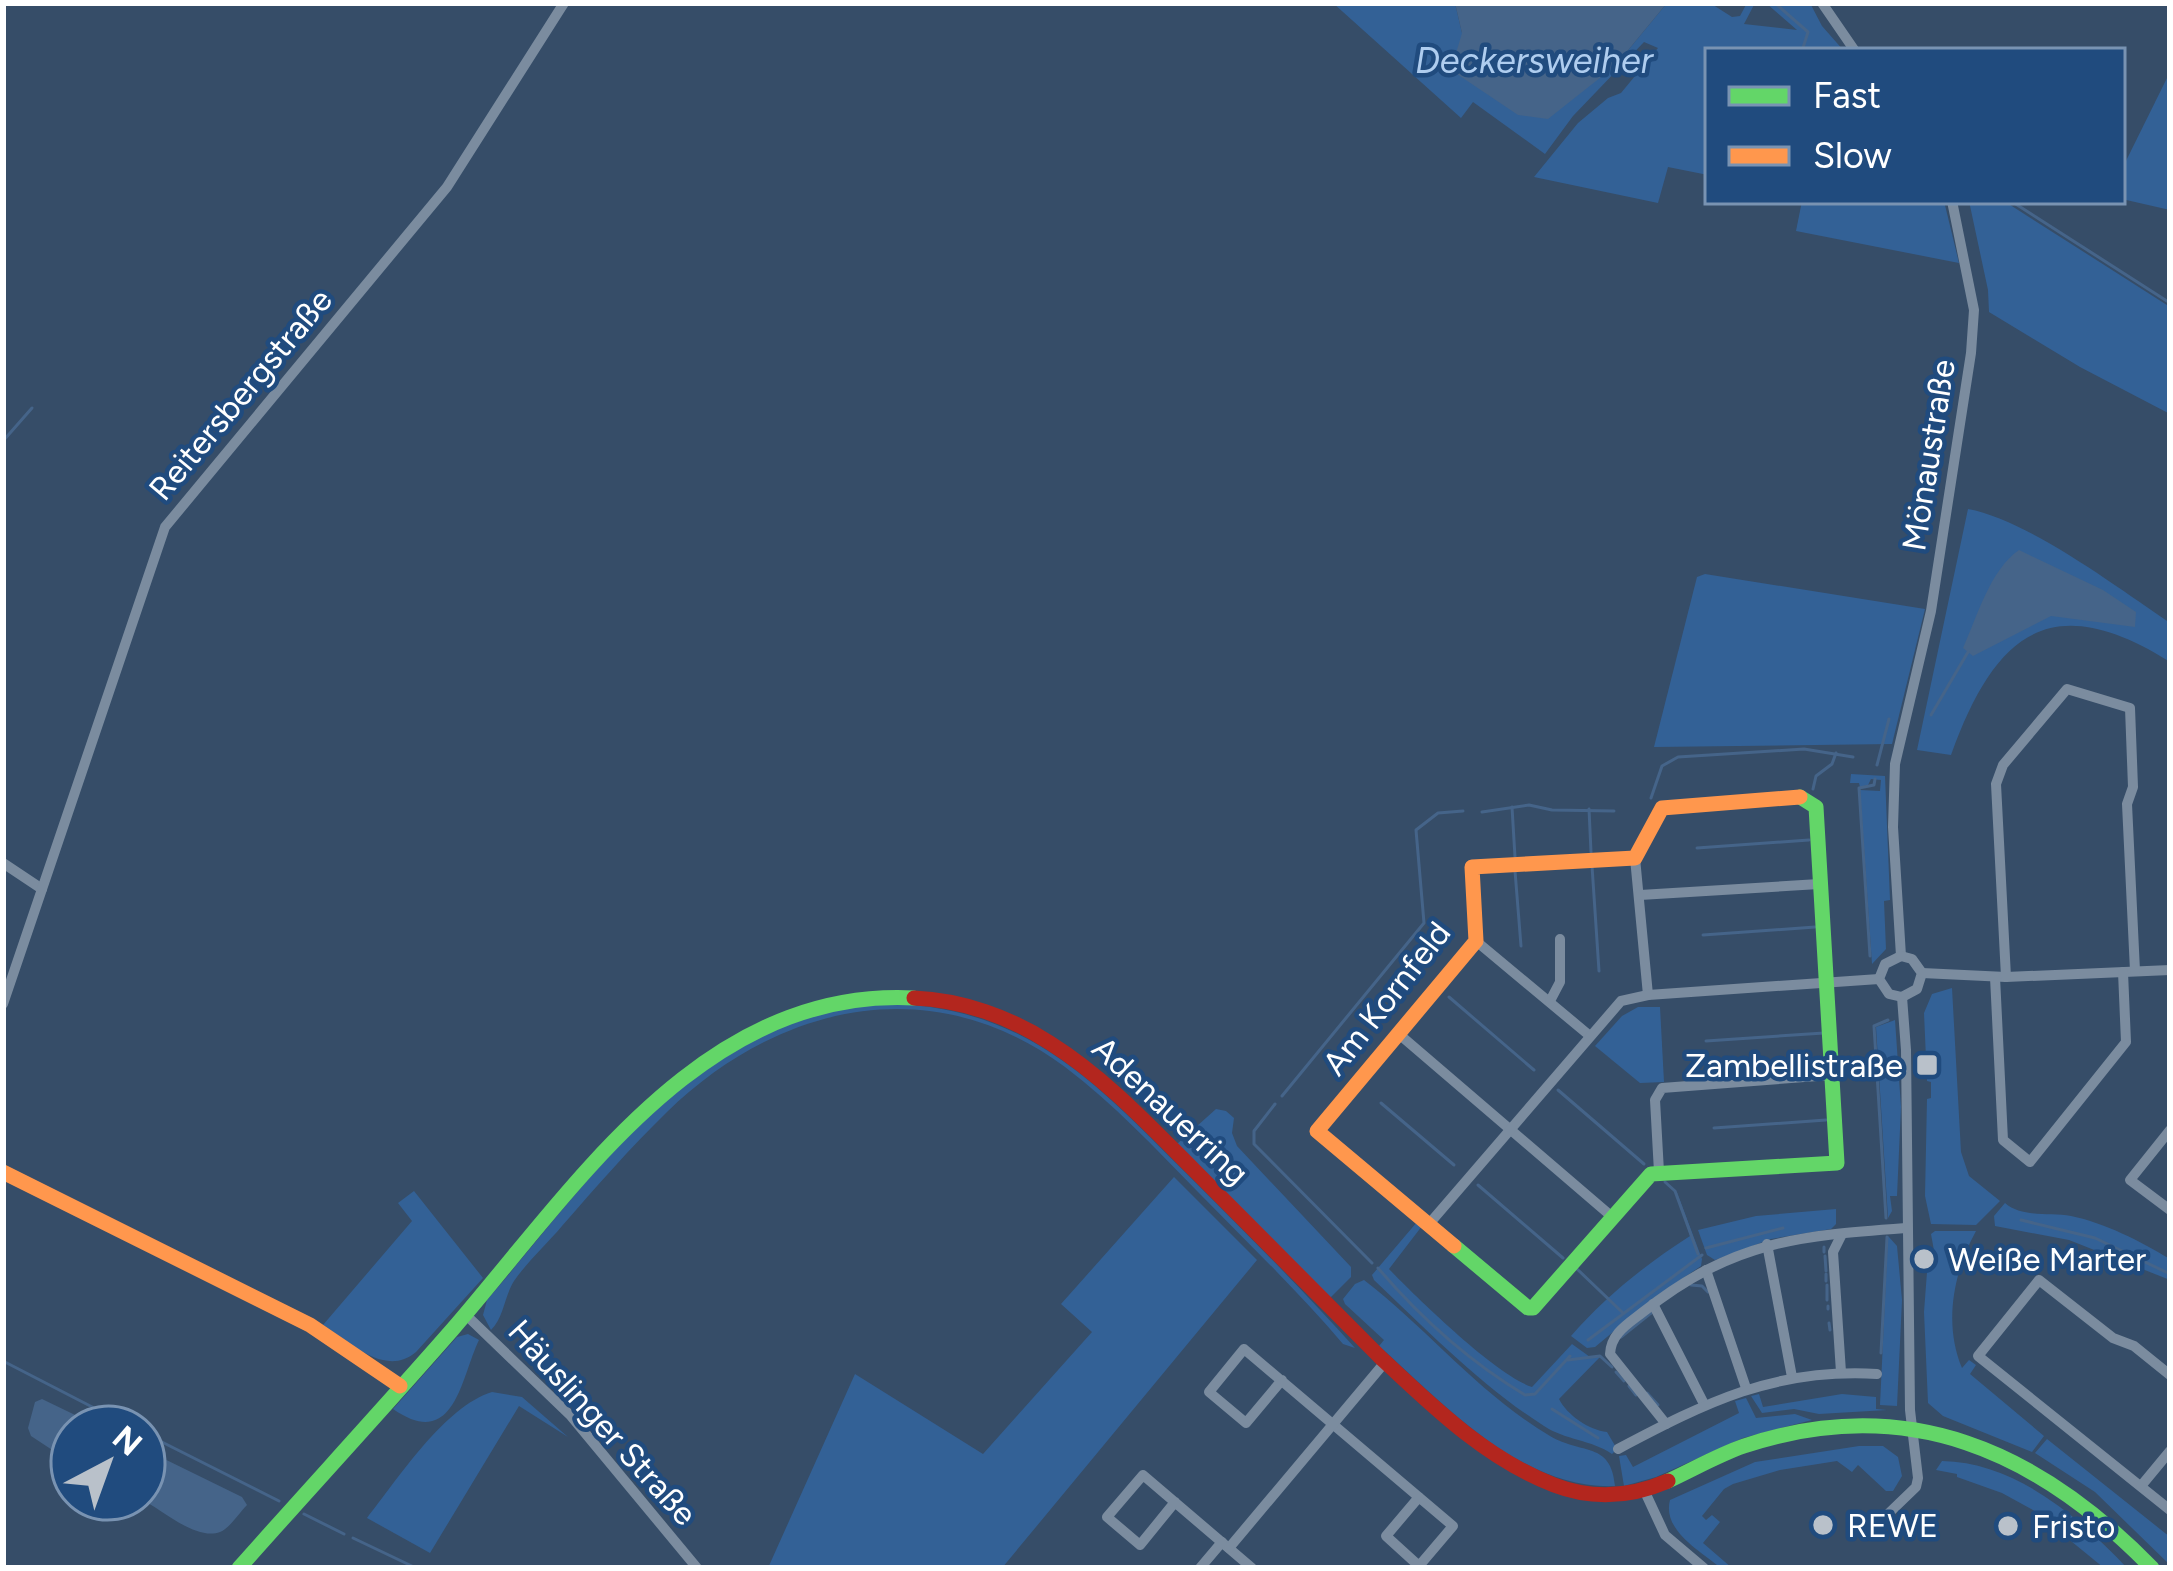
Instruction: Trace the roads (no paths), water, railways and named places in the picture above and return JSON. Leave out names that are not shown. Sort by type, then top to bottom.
[{"type":"main road","points":[[1429,1224],[1533,1308],[1644,1179],[1658,1172],[1837,1162],[1816,807],[1807,798],[1668,806],[1658,812],[1635,858]]},
{"type":"main road","name":"Am Kornfeld","points":[[1429,1224],[1317,1131],[1477,941],[1472,867],[1635,858]]},
{"type":"main road","name":"Adenauerring","points":[[239,1568],[637,1119],[699,1064],[757,1028],[800,1010],[847,998],[897,996],[940,1000],[1003,1018],[1084,1066],[1386,1360],[1467,1430],[1555,1486],[1598,1495],[1645,1492],[1747,1446],[1805,1431],[1858,1427],[1912,1431],[1972,1443],[2032,1466],[2084,1502],[2152,1568]]},
{"type":"main road","points":[[3,1172],[310,1325],[400,1387]]},
{"type":"street","name":"Reitersbergstraße","points":[[4,997],[165,527],[447,187],[564,3]]},
{"type":"street","points":[[1822,3],[1854,48]]},
{"type":"street","name":"Mönaustraße","points":[[1901,956],[1893,827],[1895,764],[1931,611],[1974,310],[1953,204]]},
{"type":"street","points":[[2067,689],[2130,708],[2133,787],[2126,804],[2126,1042],[2030,1162],[2003,1140],[2001,977],[1996,784],[2003,765],[2067,689]]},
{"type":"street","points":[[1635,858],[1648,994]]},
{"type":"street","points":[[3,863],[42,889]]},
{"type":"street","points":[[1640,895],[1820,884]]},
{"type":"street","points":[[1550,1000],[1560,982],[1560,939]]},
{"type":"street","points":[[1477,941],[1590,1036]]},
{"type":"street","points":[[1901,956],[1912,959],[1922,973],[1917,989],[1902,997],[1889,994],[1880,979],[1885,964],[1901,956]]},
{"type":"street","points":[[1922,973],[2001,977],[2170,970]]},
{"type":"street","points":[[1429,1224],[1621,1001],[1648,994],[1880,979]]},
{"type":"street","points":[[1888,1513],[1916,1487],[1902,997]]},
{"type":"street","points":[[1400,1035],[1610,1216]]},
{"type":"street","points":[[1658,1172],[1654,1100],[1663,1088],[1831,1075]]},
{"type":"street","points":[[2170,1130],[2130,1180],[2170,1210]]},
{"type":"street","points":[[1666,1424],[1613,1360],[1610,1349],[1619,1331],[1706,1270],[1767,1244],[1906,1228]]},
{"type":"street","points":[[1841,1372],[1833,1252],[1842,1234]]},
{"type":"street","points":[[1767,1244],[1792,1377]]},
{"type":"street","points":[[1706,1270],[1745,1388]]},
{"type":"street","points":[[2170,1375],[2038,1280],[1978,1356],[2170,1510]]},
{"type":"street","points":[[1653,1304],[1704,1404]]},
{"type":"street","name":"Häuslinger Straße","points":[[465,1314],[571,1416],[697,1568]]},
{"type":"street","points":[[1282,1381],[1246,1423],[1209,1391],[1244,1349],[1332,1423],[1419,1497],[1453,1526],[1420,1566],[1386,1536],[1419,1497]]},
{"type":"street","points":[[1200,1568],[1226,1545],[1386,1360]]},
{"type":"street","points":[[1618,1449],[1745,1388],[1792,1377],[1877,1374]]},
{"type":"street","points":[[2140,1486],[2170,1451]]},
{"type":"street","points":[[1175,1502],[1140,1545],[1107,1517],[1143,1475],[1226,1545],[1252,1568]]},
{"type":"street","points":[[1645,1492],[1665,1535],[1704,1568]]},
{"type":"water","name":"Deckersweiher","points":[[1455,3],[1667,3],[1615,66],[1548,119],[1518,115],[1451,70],[1462,33]]},
{"type":"water","points":[[2019,550],[2103,590],[2136,612],[2135,627],[2051,616],[1973,656],[1963,648],[1979,609],[2000,569]]},
{"type":"water","points":[[35,1402],[50,1403],[48,1447],[31,1436],[28,1428]]},
{"type":"water","points":[[168,1461],[242,1497],[247,1505],[220,1532],[200,1532],[168,1516]]},
{"type":"waterway","points":[[1775,3],[1808,32],[1803,48]]},
{"type":"waterway","points":[[2016,204],[2170,303]]},
{"type":"waterway","points":[[3,441],[32,408]]},
{"type":"waterway","points":[[1931,715],[1968,652]]},
{"type":"waterway","points":[[1877,765],[1889,719]]},
{"type":"waterway","points":[[1651,798],[1662,766],[1678,757],[1804,749],[1853,757]]},
{"type":"waterway","points":[[1813,789],[1816,776],[1832,764],[1836,753]]},
{"type":"waterway","points":[[1870,956],[1859,788],[1874,785],[1875,779]]},
{"type":"waterway","points":[[1482,812],[1529,805],[1614,811]]},
{"type":"waterway","points":[[1512,807],[1515,857]]},
{"type":"waterway","points":[[1589,809],[1591,852]]},
{"type":"waterway","points":[[1282,1096],[1424,923],[1416,830],[1438,813],[1463,811]]},
{"type":"waterway","points":[[1697,848],[1809,840]]},
{"type":"waterway","points":[[1592,866],[1599,971]]},
{"type":"waterway","points":[[1515,871],[1521,946]]},
{"type":"waterway","points":[[1703,935],[1815,927]]},
{"type":"waterway","points":[[1449,997],[1534,1070]]},
{"type":"waterway","points":[[1886,1218],[1874,1026],[1888,1020]]},
{"type":"waterway","points":[[1706,1041],[1824,1033]]},
{"type":"waterway","points":[[1558,1090],[1644,1164]]},
{"type":"waterway","points":[[1381,1103],[1454,1165]]},
{"type":"waterway","points":[[1275,1104],[1254,1131],[1254,1144],[1372,1263]]},
{"type":"waterway","points":[[1714,1128],[1826,1120]]},
{"type":"waterway","points":[[1665,1182],[1675,1191],[1698,1254]]},
{"type":"waterway","points":[[1478,1185],[1563,1258]]},
{"type":"waterway","points":[[2021,1220],[2095,1238],[2170,1274]]},
{"type":"waterway","points":[[1706,1248],[1783,1228]]},
{"type":"waterway","points":[[1881,1353],[1887,1237]]},
{"type":"waterway","points":[[1824,1247],[1824,1252]]},
{"type":"waterway","points":[[1588,1340],[1702,1255]]},
{"type":"waterway","points":[[1825,1256],[1826,1271]]},
{"type":"waterway","points":[[1378,1268],[1446,1337],[1525,1395],[1535,1394],[1570,1356]]},
{"type":"waterway","points":[[1577,1269],[1622,1312]]},
{"type":"waterway","points":[[1826,1274],[1826,1281]]},
{"type":"waterway","points":[[1691,1285],[1708,1292]]},
{"type":"waterway","points":[[1827,1285],[1827,1300]]},
{"type":"waterway","points":[[1621,1337],[1651,1313]]},
{"type":"waterway","points":[[1829,1323],[1830,1330]]},
{"type":"waterway","points":[[1568,1360],[1600,1356],[1612,1367]]},
{"type":"waterway","points":[[3,1361],[84,1403]]},
{"type":"waterway","points":[[1616,1372],[1624,1381]]},
{"type":"waterway","points":[[1629,1386],[1636,1395]]},
{"type":"waterway","points":[[1647,1393],[1658,1405]]},
{"type":"waterway","points":[[1552,1409],[1598,1438]]},
{"type":"waterway","points":[[168,1445],[279,1501]]},
{"type":"waterway","points":[[304,1514],[344,1534]]},
{"type":"waterway","points":[[353,1538],[416,1568]]},
{"type":"place","name":"Zambellistraße","points":[[1927,1065]]},
{"type":"place","name":"Weiße Marter","points":[[1924,1259]]},
{"type":"place","name":"REWE","points":[[1823,1525]]},
{"type":"place","name":"Fristo","points":[[2008,1526]]}]
